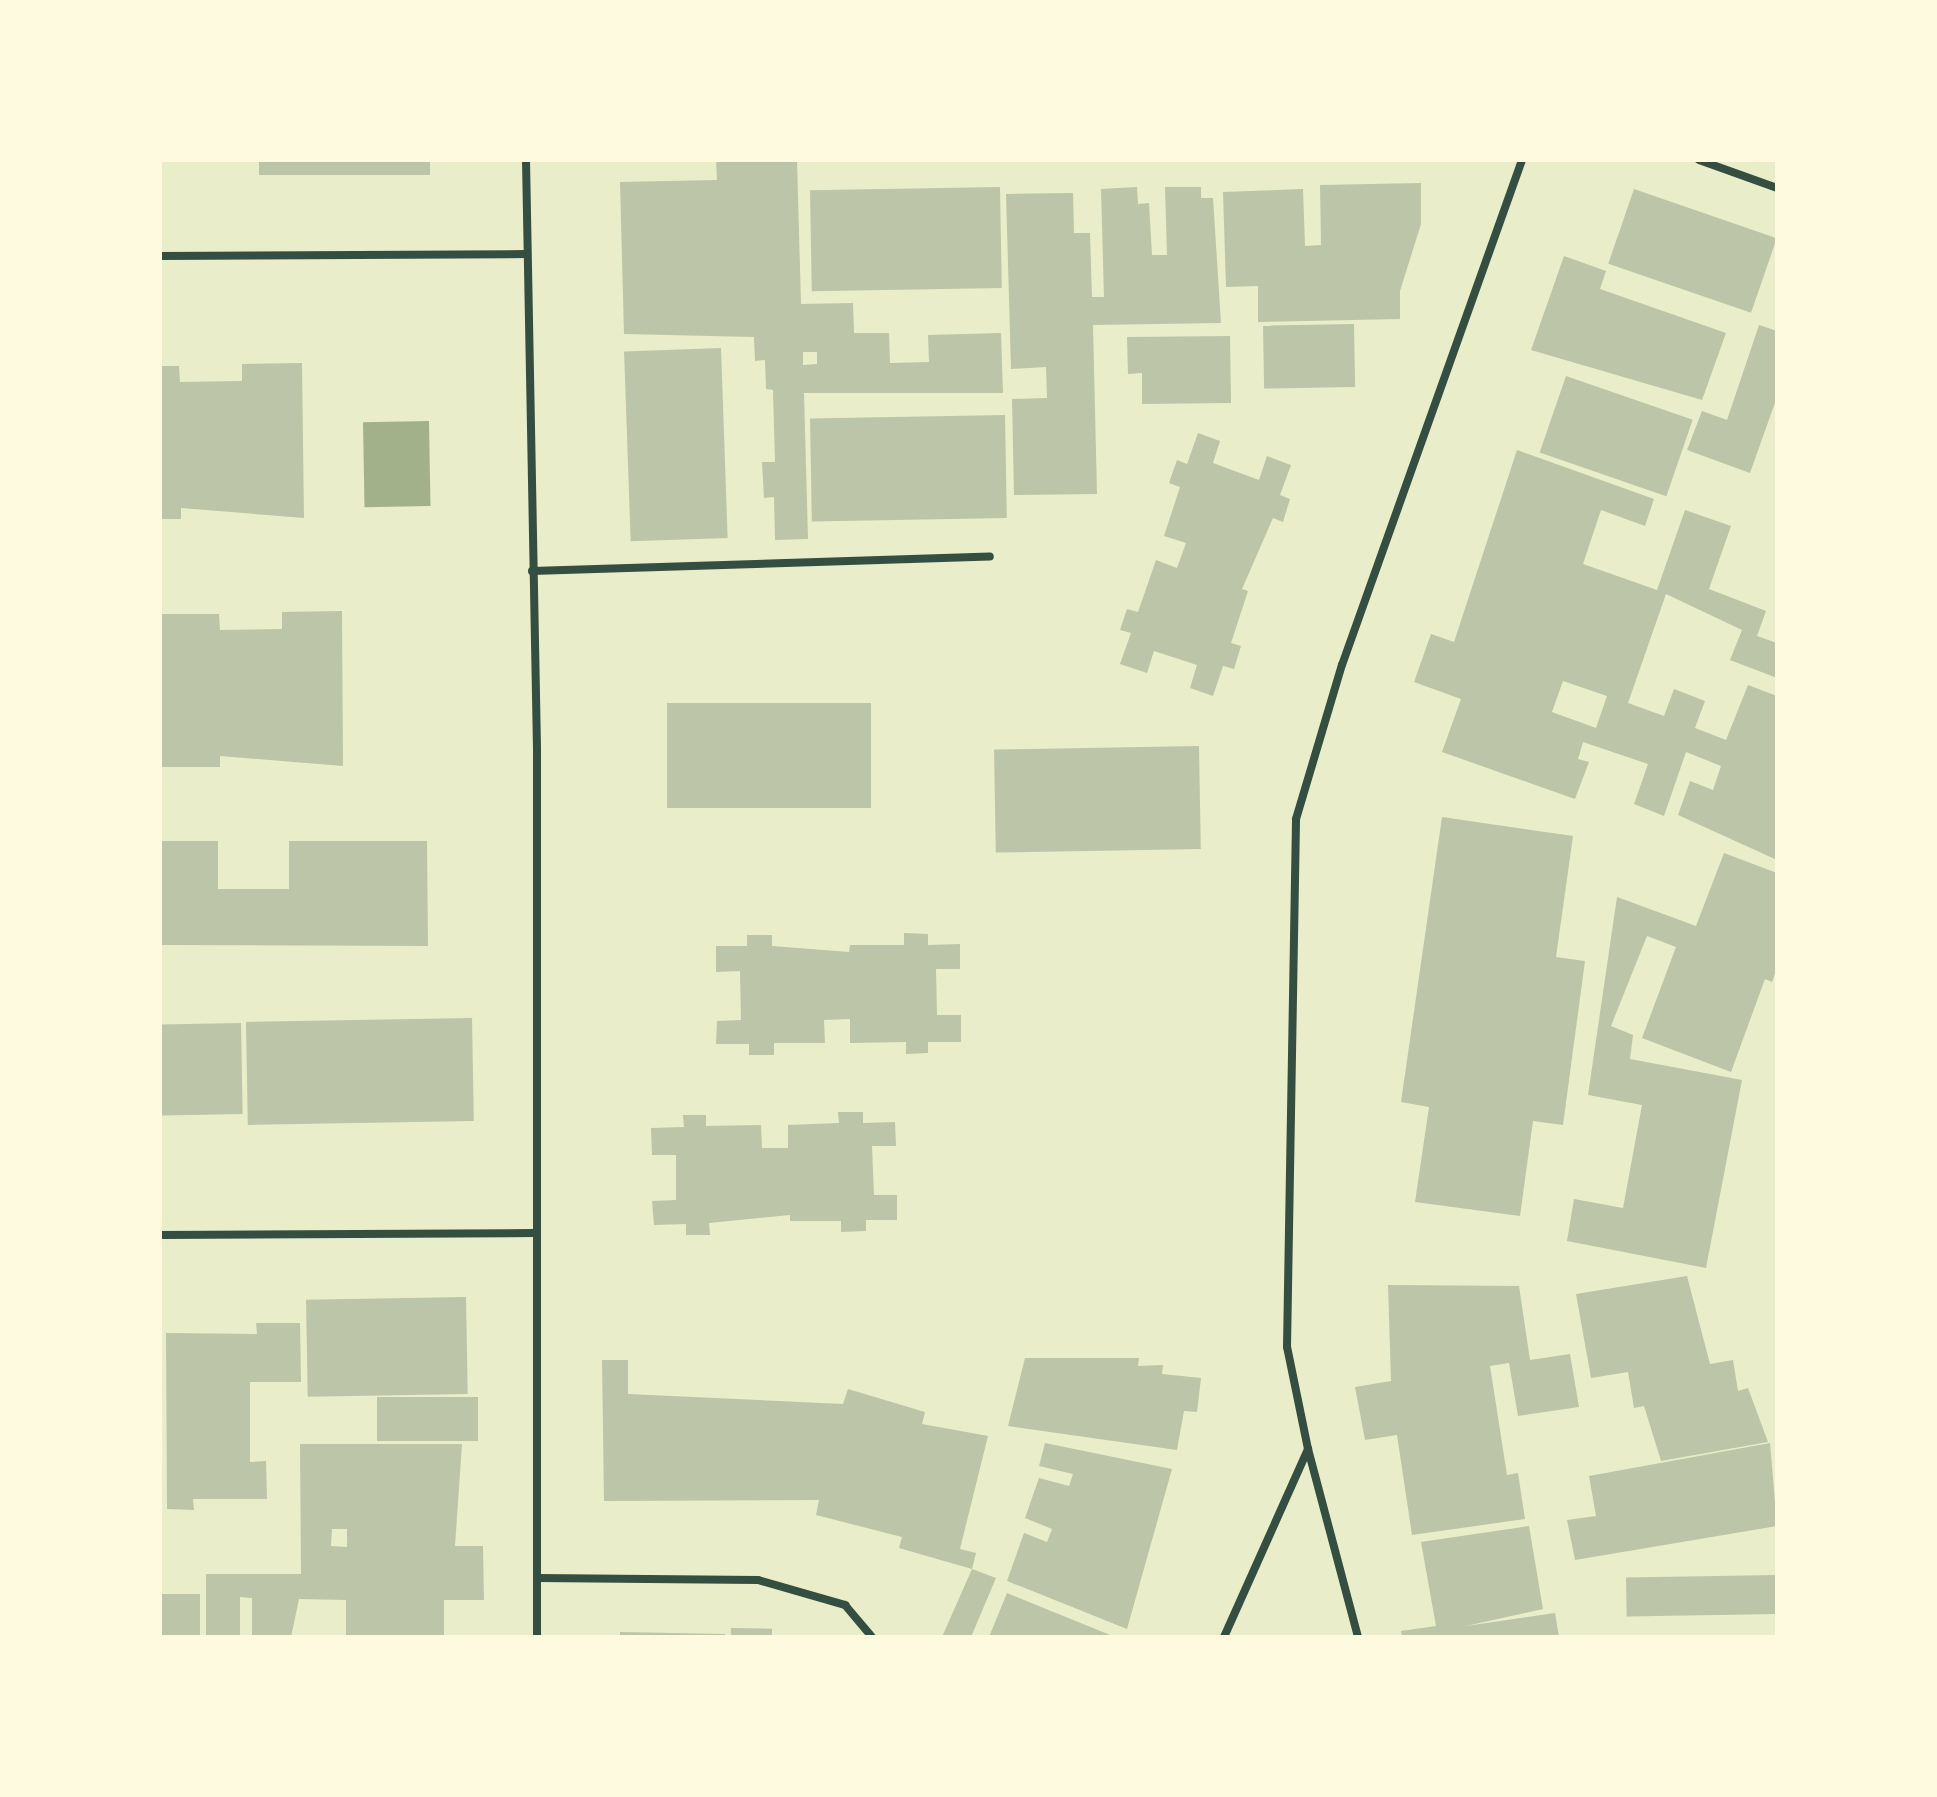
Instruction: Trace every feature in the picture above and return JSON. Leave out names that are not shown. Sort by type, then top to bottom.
[{"type":"street","points":[[526,160],[532,571],[537,1637]]},
{"type":"street","points":[[1358,1637],[1308,1449],[1287,1347],[1296,819],[1342,665],[1522,160]]},
{"type":"street","points":[[1699,160],[1777,188]]},
{"type":"street","points":[[160,256],[526,254]]},
{"type":"street","points":[[532,571],[990,557]]},
{"type":"street","points":[[160,1235],[535,1233]]},
{"type":"street","points":[[1224,1637],[1308,1449]]},
{"type":"street","points":[[537,1578],[758,1580],[845,1605],[872,1637]]},
{"type":"shaded area","points":[[429,421],[430,506],[364,507],[363,422]]},
{"type":"building","points":[[259,160],[430,160],[430,175],[259,175]]},
{"type":"building","points":[[716,160],[797,160],[801,304],[853,303],[854,333],[889,333],[890,363],[929,362],[928,335],[1001,333],[1003,393],[804,393],[808,539],[775,540],[774,497],[764,498],[762,462],[775,462],[773,390],[766,389],[765,360],[755,361],[754,337],[624,334],[620,182],[717,180]],"holes":[[[803,352],[817,352],[817,364],[803,365]]]},
{"type":"building","points":[[1421,183],[1421,224],[1400,291],[1400,319],[1258,322],[1258,286],[1226,287],[1223,192],[1303,189],[1305,246],[1321,245],[1320,185]]},
{"type":"building","points":[[1000,187],[1002,288],[812,291],[810,190]]},
{"type":"building","points":[[1137,187],[1138,204],[1149,203],[1152,255],[1167,255],[1165,187],[1201,187],[1201,198],[1213,198],[1221,323],[1093,325],[1097,494],[1014,495],[1012,399],[1047,398],[1046,367],[1011,369],[1006,194],[1073,193],[1074,233],[1090,233],[1092,297],[1104,297],[1101,189]]},
{"type":"building","points":[[1634,189],[1777,238],[1751,313],[1608,264]]},
{"type":"building","points":[[1564,256],[1606,271],[1600,289],[1726,333],[1702,400],[1531,350]]},
{"type":"building","points":[[1354,324],[1355,387],[1264,389],[1263,326]]},
{"type":"building","points":[[1759,325],[1777,331],[1777,397],[1750,473],[1687,450],[1702,411],[1727,420]]},
{"type":"building","points":[[1230,336],[1231,403],[1142,404],[1142,373],[1128,374],[1127,337]]},
{"type":"building","points":[[721,348],[728,538],[631,541],[624,351]]},
{"type":"building","points":[[302,363],[304,518],[181,508],[181,519],[160,519],[160,366],[179,366],[180,382],[242,381],[242,364]]},
{"type":"building","points":[[1566,376],[1693,420],[1666,496],[1540,453]]},
{"type":"building","points":[[1005,415],[1007,518],[812,521],[810,418]]},
{"type":"building","points":[[1198,433],[1220,441],[1213,463],[1259,480],[1267,456],[1291,465],[1280,495],[1290,499],[1283,522],[1273,518],[1242,589],[1248,591],[1231,643],[1241,646],[1234,669],[1223,666],[1213,696],[1190,688],[1197,665],[1154,651],[1147,673],[1120,664],[1131,633],[1120,630],[1127,609],[1138,612],[1156,560],[1177,568],[1186,543],[1164,536],[1180,487],[1169,483],[1177,460],[1187,464]]},
{"type":"building","points":[[1517,450],[1654,499],[1645,526],[1601,510],[1583,564],[1657,590],[1685,510],[1731,526],[1709,589],[1766,611],[1757,636],[1777,643],[1777,678],[1730,660],[1742,630],[1666,594],[1628,703],[1664,716],[1674,689],[1705,701],[1695,728],[1726,740],[1748,685],[1777,696],[1777,860],[1678,815],[1690,781],[1713,790],[1721,766],[1686,752],[1664,816],[1634,804],[1648,764],[1583,742],[1578,759],[1589,762],[1575,799],[1442,752],[1461,699],[1414,682],[1431,634],[1454,642]],"holes":[[[1563,681],[1607,696],[1596,728],[1552,712]]]},
{"type":"building","points":[[342,611],[343,766],[220,756],[220,767],[160,767],[160,614],[219,614],[220,630],[282,629],[282,612]]},
{"type":"building","points":[[667,703],[871,703],[871,808],[667,808]]},
{"type":"building","points":[[1199,746],[1201,849],[996,853],[994,750]]},
{"type":"building","points":[[1442,817],[1573,836],[1556,957],[1585,961],[1563,1125],[1533,1121],[1520,1216],[1415,1202],[1429,1107],[1401,1102]]},
{"type":"building","points":[[160,841],[218,841],[218,889],[289,889],[289,841],[427,841],[428,946],[160,945]]},
{"type":"building","points":[[1724,853],[1777,873],[1777,968],[1772,982],[1765,979],[1731,1072],[1642,1038],[1676,947],[1647,936],[1611,1026],[1633,1035],[1630,1059],[1742,1080],[1706,1268],[1567,1241],[1574,1199],[1623,1208],[1642,1105],[1588,1095],[1617,897],[1696,926]]},
{"type":"building","points":[[904,933],[928,934],[928,945],[960,944],[960,969],[936,969],[937,1015],[961,1015],[961,1042],[928,1042],[928,1053],[906,1054],[906,1042],[850,1043],[850,1019],[824,1020],[825,1043],[774,1043],[774,1055],[749,1055],[749,1044],[716,1044],[717,1021],[741,1020],[740,971],[716,972],[716,946],[747,946],[747,935],[772,935],[772,946],[849,952],[850,945],[904,945]]},
{"type":"building","points":[[472,1018],[474,1121],[248,1125],[246,1022]]},
{"type":"building","points":[[241,1023],[243,1114],[162,1115],[160,1024]]},
{"type":"building","points":[[838,1112],[863,1112],[863,1123],[895,1122],[896,1146],[872,1146],[874,1195],[897,1195],[897,1220],[866,1220],[866,1231],[841,1232],[841,1221],[790,1221],[790,1215],[709,1223],[710,1235],[686,1235],[686,1224],[654,1225],[652,1201],[676,1200],[676,1155],[652,1155],[651,1128],[684,1127],[683,1115],[706,1115],[706,1126],[761,1125],[762,1148],[788,1148],[788,1125],[839,1123]]},
{"type":"building","points":[[1687,1276],[1710,1364],[1733,1360],[1738,1391],[1748,1388],[1768,1442],[1661,1461],[1644,1406],[1634,1408],[1628,1372],[1591,1378],[1576,1294]]},
{"type":"building","points":[[1388,1285],[1519,1286],[1530,1360],[1570,1354],[1579,1407],[1518,1416],[1509,1363],[1490,1366],[1507,1475],[1518,1473],[1525,1519],[1412,1535],[1397,1435],[1365,1440],[1355,1387],[1391,1381]]},
{"type":"building","points":[[466,1297],[468,1394],[308,1397],[306,1300]]},
{"type":"building","points":[[256,1323],[300,1323],[301,1382],[250,1382],[250,1462],[266,1461],[267,1499],[193,1499],[194,1510],[167,1509],[166,1333],[257,1334]]},
{"type":"building","points":[[1025,1358],[1139,1358],[1138,1366],[1163,1365],[1162,1374],[1201,1378],[1197,1412],[1184,1411],[1177,1450],[1008,1426]]},
{"type":"building","points":[[602,1360],[628,1360],[628,1394],[843,1404],[848,1389],[925,1412],[922,1424],[988,1436],[960,1549],[976,1553],[972,1569],[899,1548],[902,1537],[816,1515],[819,1500],[604,1501]]},
{"type":"building","points":[[377,1397],[478,1397],[478,1441],[377,1441]]},
{"type":"building","points":[[1045,1443],[1172,1469],[1127,1629],[1007,1581],[1024,1533],[1047,1542],[1052,1529],[1025,1518],[1039,1478],[1069,1486],[1073,1474],[1039,1466]]},
{"type":"building","points":[[1770,1443],[1777,1526],[1575,1560],[1567,1520],[1596,1516],[1589,1476]]},
{"type":"building","points":[[300,1444],[462,1444],[455,1546],[483,1546],[484,1600],[444,1600],[444,1637],[346,1637],[346,1600],[299,1599],[291,1637],[252,1637],[252,1598],[240,1597],[240,1637],[206,1637],[206,1574],[301,1574]],"holes":[[[332,1529],[347,1529],[347,1547],[331,1546]]]},
{"type":"building","points":[[1529,1526],[1543,1609],[1466,1626],[1555,1613],[1559,1637],[1402,1637],[1401,1631],[1436,1626],[1421,1542]]},
{"type":"building","points":[[972,1569],[996,1578],[971,1637],[942,1637]]},
{"type":"building","points":[[1776,1575],[1777,1614],[1627,1617],[1626,1578]]},
{"type":"building","points":[[1007,1593],[1115,1637],[989,1637]]},
{"type":"building","points":[[160,1594],[200,1594],[200,1637],[160,1637]]},
{"type":"building","points":[[731,1628],[772,1629],[772,1637],[731,1637]]},
{"type":"building","points":[[620,1632],[725,1634],[725,1637],[620,1637]]}]
